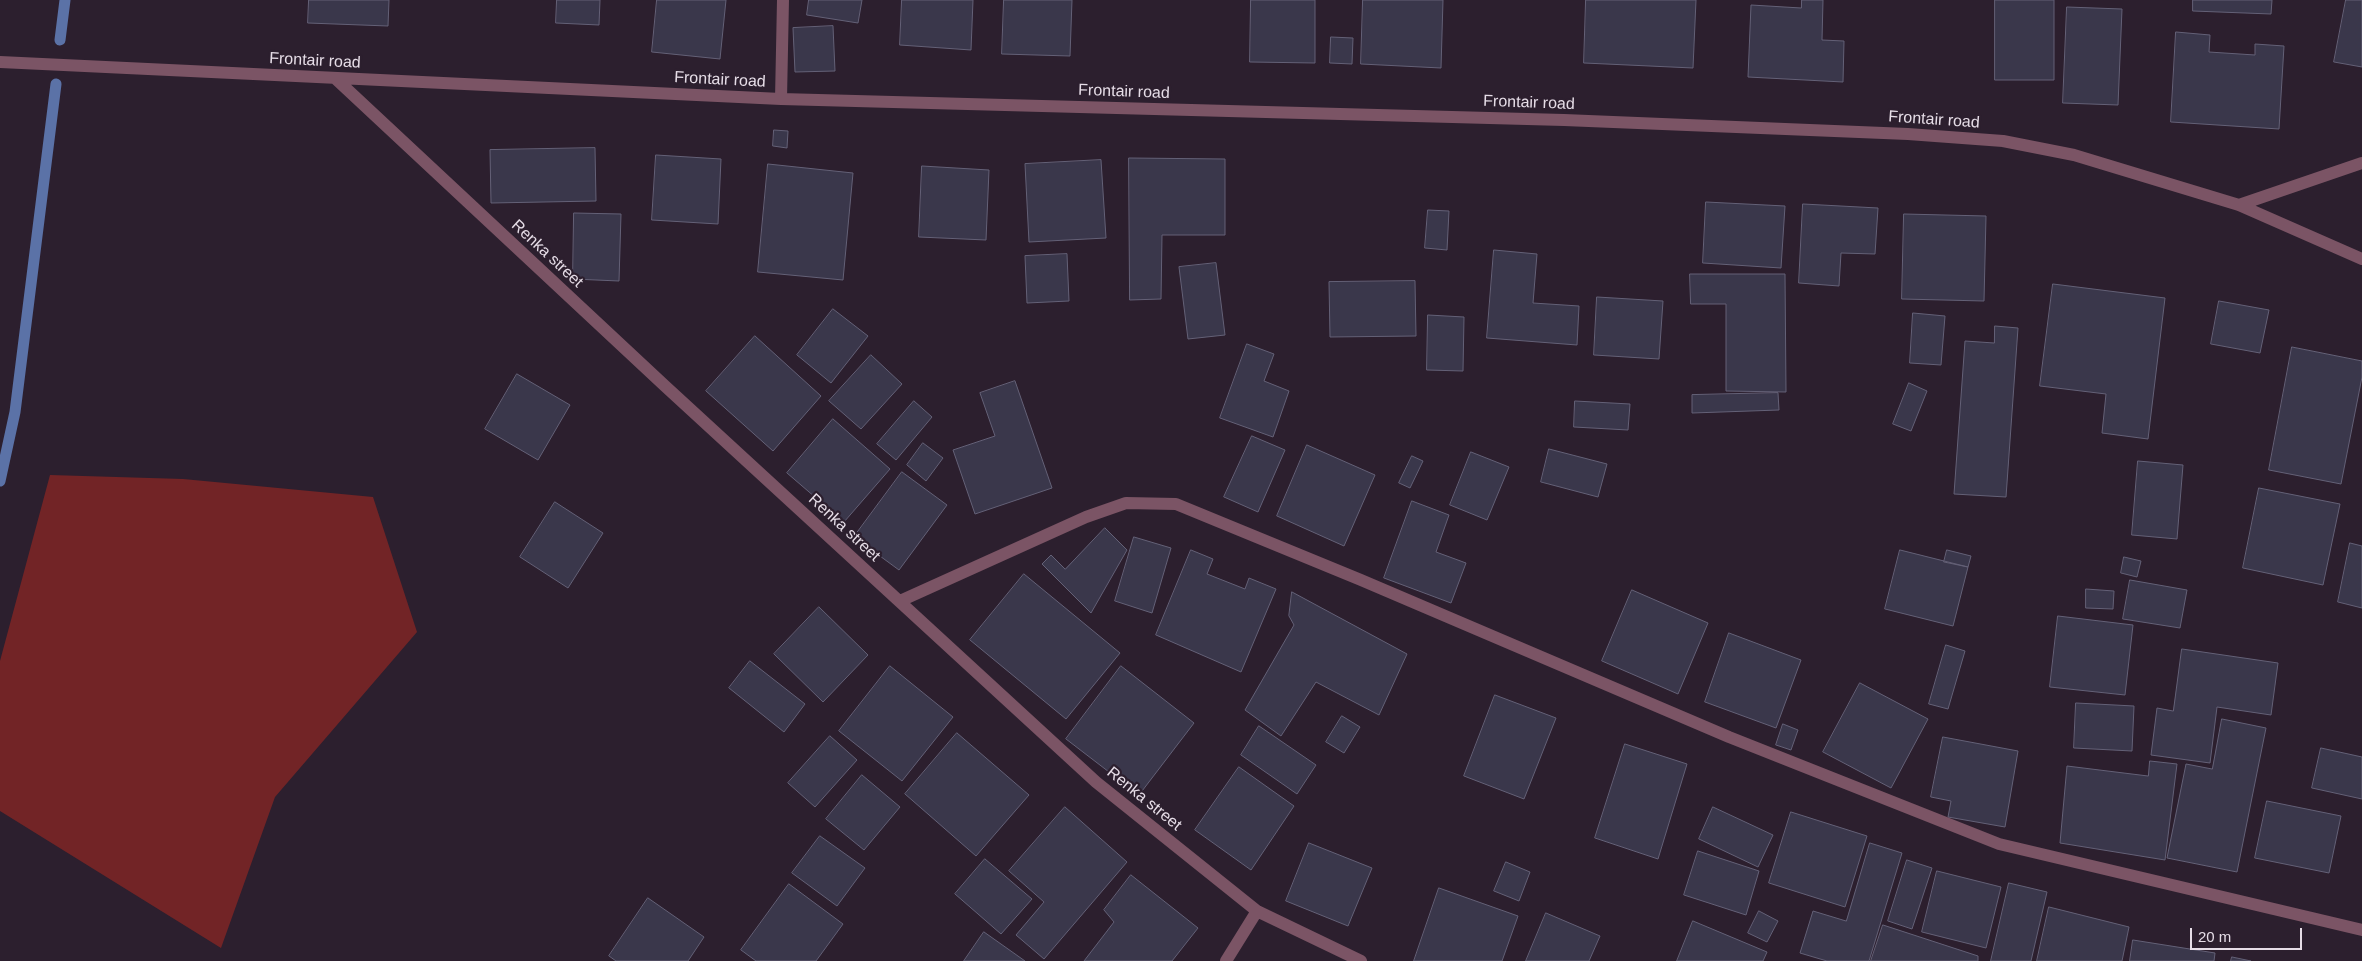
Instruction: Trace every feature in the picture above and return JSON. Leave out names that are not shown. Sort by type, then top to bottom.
[{"type":"street","points":[[781,99],[783,0]]},
{"type":"street","name":"Frontair road","points":[[0,62],[781,99],[1564,120],[1908,134],[2003,141],[2074,155],[2239,205],[2362,259]]},
{"type":"street","name":"Renka street","points":[[336,79],[665,386],[1096,782],[1257,911],[1361,961]]},
{"type":"street","points":[[2239,205],[2362,163]]},
{"type":"street","points":[[900,601],[1086,517],[1126,503],[1176,504],[1361,580],[1729,738],[1999,844],[2362,930]]},
{"type":"street","points":[[1226,961],[1257,911]]},
{"type":"shaded area","points":[[50,475],[183,479],[373,497],[417,632],[275,797],[221,948],[0,811],[0,661]]},
{"type":"building","points":[[309,0],[389,0],[388,26],[308,23]]},
{"type":"building","points":[[557,0],[600,0],[599,25],[556,23]]},
{"type":"building","points":[[657,0],[726,0],[720,59],[652,52]]},
{"type":"building","points":[[809,0],[862,0],[858,23],[807,15]]},
{"type":"building","points":[[902,0],[973,0],[971,50],[900,45]]},
{"type":"building","points":[[1004,0],[1072,0],[1070,56],[1002,54]]},
{"type":"building","points":[[1251,0],[1315,0],[1315,63],[1250,62]]},
{"type":"building","points":[[1363,0],[1443,0],[1441,68],[1361,64]]},
{"type":"building","points":[[1586,0],[1696,0],[1693,68],[1584,63]]},
{"type":"building","points":[[1802,0],[1823,0],[1822,40],[1844,41],[1843,82],[1748,77],[1751,5],[1801,8]]},
{"type":"building","points":[[1995,0],[2054,0],[2054,80],[1995,80]]},
{"type":"building","points":[[2193,0],[2272,0],[2271,14],[2193,11]]},
{"type":"building","points":[[2346,0],[2362,0],[2362,67],[2334,62]]},
{"type":"building","points":[[2067,7],[2122,9],[2118,105],[2063,103]]},
{"type":"building","points":[[833,26],[835,71],[795,72],[793,28]]},
{"type":"building","points":[[2176,32],[2210,35],[2209,52],[2255,55],[2255,44],[2284,46],[2279,129],[2171,122]]},
{"type":"building","points":[[1331,37],[1353,38],[1352,64],[1330,63]]},
{"type":"building","points":[[774,130],[788,131],[787,148],[773,146]]},
{"type":"building","points":[[595,148],[596,201],[491,203],[490,150]]},
{"type":"building","points":[[656,155],[721,159],[718,224],[652,220]]},
{"type":"building","points":[[1129,158],[1225,159],[1225,235],[1162,235],[1161,299],[1130,300]]},
{"type":"building","points":[[1101,160],[1106,238],[1029,242],[1025,164]]},
{"type":"building","points":[[768,164],[853,173],[843,280],[758,272]]},
{"type":"building","points":[[922,166],[989,170],[986,240],[919,237]]},
{"type":"building","points":[[1706,202],[1785,206],[1781,268],[1703,263]]},
{"type":"building","points":[[1803,204],[1878,208],[1875,254],[1841,253],[1839,286],[1799,283]]},
{"type":"building","points":[[1428,210],[1449,211],[1447,250],[1425,248]]},
{"type":"building","points":[[574,213],[621,214],[619,281],[573,279]]},
{"type":"building","points":[[1904,214],[1986,216],[1984,301],[1902,299]]},
{"type":"building","points":[[1494,250],[1537,254],[1533,303],[1579,306],[1577,345],[1487,338]]},
{"type":"building","points":[[1067,254],[1069,301],[1027,303],[1025,256]]},
{"type":"building","points":[[1216,263],[1225,335],[1188,339],[1179,267]]},
{"type":"building","points":[[1690,274],[1785,274],[1786,392],[1726,391],[1726,304],[1691,304]]},
{"type":"building","points":[[1415,281],[1416,336],[1330,337],[1329,282]]},
{"type":"building","points":[[2053,284],[2165,298],[2148,439],[2102,433],[2106,394],[2040,386]]},
{"type":"building","points":[[1597,297],[1663,301],[1659,359],[1594,355]]},
{"type":"building","points":[[2219,301],[2269,310],[2260,353],[2211,344]]},
{"type":"building","points":[[833,309],[868,336],[831,383],[797,355]]},
{"type":"building","points":[[1913,313],[1945,316],[1941,365],[1910,363]]},
{"type":"building","points":[[1428,315],[1464,317],[1463,371],[1427,370]]},
{"type":"building","points":[[1995,326],[2018,328],[2006,497],[1954,494],[1965,341],[1994,343]]},
{"type":"building","points":[[755,336],[821,396],[773,451],[706,391]]},
{"type":"building","points":[[1247,344],[1274,354],[1264,381],[1289,391],[1273,437],[1220,418]]},
{"type":"building","points":[[2292,347],[2362,361],[2362,377],[2341,484],[2269,470]]},
{"type":"building","points":[[871,355],[902,384],[861,429],[829,401]]},
{"type":"building","points":[[517,374],[570,405],[538,460],[485,429]]},
{"type":"building","points":[[1015,381],[1052,488],[975,514],[953,450],[995,436],[980,393]]},
{"type":"building","points":[[1909,383],[1927,391],[1911,431],[1893,424]]},
{"type":"building","points":[[1778,393],[1779,410],[1692,413],[1692,395]]},
{"type":"building","points":[[914,401],[932,417],[896,460],[877,444]]},
{"type":"building","points":[[1575,401],[1630,404],[1628,430],[1574,427]]},
{"type":"building","points":[[833,419],[890,469],[844,522],[787,473]]},
{"type":"building","points":[[1252,436],[1285,450],[1258,512],[1224,497]]},
{"type":"building","points":[[923,443],[943,458],[926,481],[907,465]]},
{"type":"building","points":[[1307,445],[1375,475],[1344,546],[1277,516]]},
{"type":"building","points":[[1549,449],[1607,464],[1598,497],[1541,482]]},
{"type":"building","points":[[1471,452],[1509,467],[1487,520],[1450,505]]},
{"type":"building","points":[[1412,456],[1423,461],[1410,488],[1399,483]]},
{"type":"building","points":[[2138,461],[2183,465],[2177,539],[2132,535]]},
{"type":"building","points":[[902,472],[947,505],[899,570],[854,537]]},
{"type":"building","points":[[2259,488],[2340,504],[2323,585],[2243,568]]},
{"type":"building","points":[[1412,501],[1449,515],[1436,552],[1466,563],[1451,603],[1384,578]]},
{"type":"building","points":[[555,502],[603,533],[568,588],[520,557]]},
{"type":"building","points":[[1105,528],[1127,550],[1091,613],[1042,564],[1051,555],[1065,569]]},
{"type":"building","points":[[1134,537],[1171,548],[1152,613],[1115,601]]},
{"type":"building","points":[[2350,543],[2362,546],[2362,608],[2338,602]]},
{"type":"building","points":[[1191,550],[1213,559],[1207,574],[1245,589],[1249,578],[1276,589],[1241,672],[1156,635]]},
{"type":"building","points":[[1900,550],[1968,567],[1953,626],[1885,609]]},
{"type":"building","points":[[1947,550],[1971,556],[1968,567],[1944,562]]},
{"type":"building","points":[[2124,557],[2141,561],[2137,577],[2121,573]]},
{"type":"building","points":[[1024,574],[1120,653],[1066,719],[970,640]]},
{"type":"building","points":[[2130,580],[2187,590],[2180,628],[2123,619]]},
{"type":"building","points":[[2086,589],[2114,591],[2113,609],[2086,608]]},
{"type":"building","points":[[1632,590],[1708,623],[1678,694],[1602,661]]},
{"type":"building","points":[[1292,592],[1407,654],[1379,715],[1316,682],[1281,736],[1245,710],[1294,625],[1289,616]]},
{"type":"building","points":[[819,607],[868,655],[823,702],[774,654]]},
{"type":"building","points":[[2058,616],[2133,625],[2125,695],[2050,687]]},
{"type":"building","points":[[1729,633],[1801,660],[1776,728],[1705,702]]},
{"type":"building","points":[[1946,645],[1965,651],[1948,709],[1929,704]]},
{"type":"building","points":[[2182,649],[2278,663],[2271,715],[2217,707],[2210,763],[2151,755],[2157,708],[2173,711]]},
{"type":"building","points":[[750,661],[805,704],[784,732],[729,688]]},
{"type":"building","points":[[890,666],[953,717],[902,781],[839,731]]},
{"type":"building","points":[[1121,666],[1194,723],[1139,795],[1066,739]]},
{"type":"building","points":[[1860,683],[1928,719],[1891,788],[1823,752]]},
{"type":"building","points":[[1495,695],[1556,718],[1524,799],[1464,776]]},
{"type":"building","points":[[2076,703],[2134,706],[2132,751],[2074,748]]},
{"type":"building","points":[[1342,716],[1360,727],[1344,753],[1326,742]]},
{"type":"building","points":[[2222,719],[2266,728],[2237,872],[2167,858],[2186,764],[2212,769]]},
{"type":"building","points":[[1783,724],[1798,730],[1791,750],[1776,745]]},
{"type":"building","points":[[1259,726],[1316,765],[1297,794],[1241,755]]},
{"type":"building","points":[[957,733],[1029,795],[976,856],[905,794]]},
{"type":"building","points":[[830,736],[857,760],[815,807],[788,783]]},
{"type":"building","points":[[1943,737],[2018,751],[2005,827],[1948,817],[1951,801],[1931,797]]},
{"type":"building","points":[[1625,744],[1687,764],[1658,859],[1595,838]]},
{"type":"building","points":[[2321,748],[2362,757],[2362,799],[2312,788]]},
{"type":"building","points":[[2150,761],[2177,764],[2165,860],[2060,843],[2067,766],[2148,776]]},
{"type":"building","points":[[1239,767],[1294,806],[1251,870],[1195,830]]},
{"type":"building","points":[[862,775],[900,807],[864,850],[826,819]]},
{"type":"building","points":[[2267,801],[2341,816],[2329,873],[2255,858]]},
{"type":"building","points":[[1065,807],[1127,862],[1044,959],[1016,935],[1044,902],[1009,871]]},
{"type":"building","points":[[1713,807],[1773,835],[1758,867],[1699,839]]},
{"type":"building","points":[[1791,812],[1867,836],[1845,907],[1769,883]]},
{"type":"building","points":[[820,836],[865,868],[837,906],[792,873]]},
{"type":"building","points":[[1309,843],[1372,868],[1348,926],[1286,901]]},
{"type":"building","points":[[1870,843],[1902,853],[1869,961],[1827,961],[1800,953],[1813,911],[1846,921]]},
{"type":"building","points":[[1698,851],[1759,871],[1746,915],[1684,895]]},
{"type":"building","points":[[985,859],[1032,899],[1001,934],[955,894]]},
{"type":"building","points":[[1907,860],[1932,868],[1912,929],[1888,921]]},
{"type":"building","points":[[1506,862],[1530,872],[1519,901],[1494,891]]},
{"type":"building","points":[[1937,871],[2001,887],[1986,948],[1922,932]]},
{"type":"building","points":[[1131,875],[1198,928],[1172,961],[1084,961],[1114,922],[1104,910]]},
{"type":"building","points":[[2009,883],[2047,892],[2031,961],[1991,961]]},
{"type":"building","points":[[789,884],[843,924],[816,961],[756,961],[741,950]]},
{"type":"building","points":[[1439,888],[1518,916],[1502,961],[1414,961]]},
{"type":"building","points":[[648,898],[704,937],[688,961],[616,961],[609,956]]},
{"type":"building","points":[[2049,907],[2129,927],[2122,961],[2037,961]]},
{"type":"building","points":[[1759,911],[1778,921],[1767,942],[1748,933]]},
{"type":"building","points":[[1546,913],[1600,936],[1589,961],[1526,961]]},
{"type":"building","points":[[1693,921],[1767,952],[1763,961],[1677,961]]},
{"type":"building","points":[[1883,925],[1978,956],[1978,961],[1871,961]]},
{"type":"building","points":[[984,932],[1025,961],[964,961]]},
{"type":"building","points":[[2133,940],[2215,953],[2214,961],[2130,961]]},
{"type":"building","points":[[2232,957],[2251,961],[2231,961]]},
{"type":"waterway","points":[[60,40],[65,0]]},
{"type":"waterway","points":[[0,481],[15,412],[56,84]]}]
